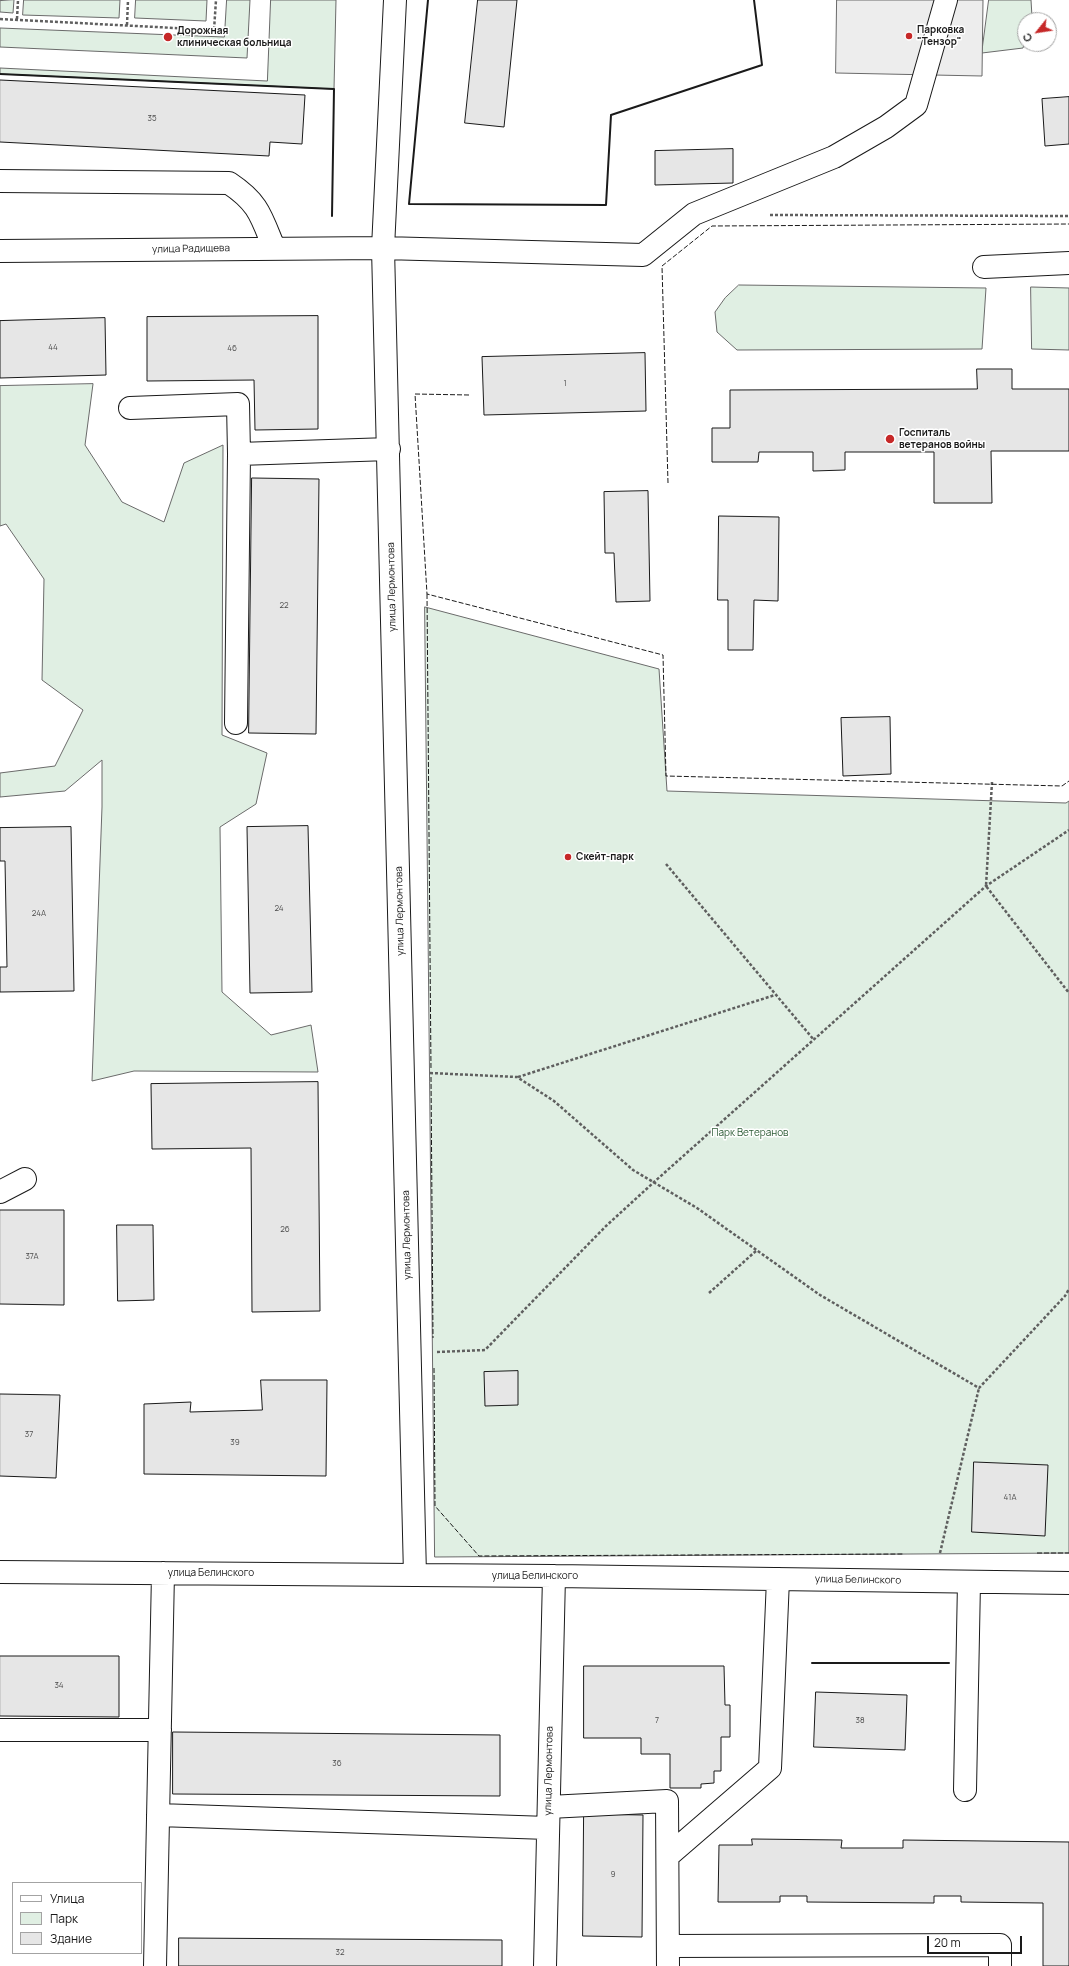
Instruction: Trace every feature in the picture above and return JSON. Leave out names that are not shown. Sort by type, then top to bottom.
[{"type":"street","name":"улица Лермонтова","points":[[395,0],[383,248],[415,1575]]},
{"type":"street","name":"улица Радищева","points":[[0,251],[383,248],[643,255],[694,214],[834,158],[886,127],[916,105],[946,0]]},
{"type":"street","points":[[0,181],[229,183],[246,194],[258,210],[274,248]]},
{"type":"street","points":[[984,267],[1069,263]]},
{"type":"street","points":[[130,408],[238,404],[239,454],[236,723]]},
{"type":"street","points":[[239,454],[389,449]]},
{"type":"street","points":[[0,1192],[25,1179]]},
{"type":"street","name":"улица Белинского","points":[[0,1572],[554,1576],[1069,1583]]},
{"type":"street","points":[[155,1966],[163,1573]]},
{"type":"street","name":"улица Лермонтова","points":[[545,1966],[554,1576]]},
{"type":"street","points":[[668,1856],[770,1768],[778,1579]]},
{"type":"street","points":[[965,1790],[969,1582]]},
{"type":"street","points":[[0,1730],[160,1730]]},
{"type":"street","points":[[158,1815],[548,1817],[667,1801],[668,1956],[1000,1945],[1000,1966]]},
{"type":"path","points":[[17,20],[18,0]]},
{"type":"path","points":[[127,25],[128,0]]},
{"type":"path","points":[[0,19],[214,30],[216,0]]},
{"type":"path","points":[[766,215],[1069,216]]},
{"type":"path","points":[[992,782],[986,886],[1069,993]]},
{"type":"path","points":[[410,1353],[485,1350],[606,1226],[986,886],[1069,830]]},
{"type":"path","points":[[666,864],[814,1040]]},
{"type":"path","points":[[404,1072],[517,1077],[775,995]]},
{"type":"path","points":[[517,1077],[554,1101],[633,1170],[697,1208],[820,1295],[979,1388]]},
{"type":"path","points":[[709,1293],[757,1250]]},
{"type":"path","points":[[938,1561],[979,1388],[1069,1290]]},
{"type":"green space","points":[[14,0],[13,13],[0,12],[0,1]]},
{"type":"green space","points":[[24,0],[120,0],[119,18],[23,15]]},
{"type":"green space","points":[[136,0],[207,0],[206,21],[135,18]]},
{"type":"green space","points":[[227,0],[250,0],[247,58],[0,47],[0,28],[224,37]]},
{"type":"green space","points":[[271,0],[336,0],[334,89],[0,74],[0,68],[267,81]]},
{"type":"green space","points":[[989,0],[1031,0],[1032,12],[1017,12],[1017,49],[982,53]]},
{"type":"green space","points":[[739,285],[986,288],[982,349],[737,350],[717,332],[715,312],[725,298]]},
{"type":"green space","points":[[1031,287],[1069,288],[1069,350],[1032,349]]},
{"type":"green space","points":[[93,384],[85,445],[122,502],[164,522],[184,463],[223,445],[222,735],[267,753],[256,804],[220,827],[222,992],[271,1035],[311,1025],[318,1072],[134,1071],[92,1081],[102,807],[102,760],[65,791],[0,797],[0,773],[55,766],[83,710],[42,680],[44,579],[6,524],[0,526],[0,386]]},
{"type":"green space","name":"Парк Ветеранов","points":[[425,607],[659,669],[667,791],[1066,803],[1069,801],[1069,1553],[435,1557]]},
{"type":"shaded area","name":"Парковка \"Тензор\"","points":[[837,0],[983,0],[982,76],[836,73]]},
{"type":"building","points":[[478,0],[517,0],[504,127],[465,123]]},
{"type":"building","points":[[0,80],[305,95],[302,144],[270,142],[269,156],[0,142]]},
{"type":"building","points":[[1069,97],[1069,144],[1045,146],[1042,99]]},
{"type":"building","points":[[733,149],[733,183],[655,185],[655,151]]},
{"type":"building","points":[[318,316],[318,429],[255,430],[254,380],[147,381],[147,317]]},
{"type":"building","points":[[105,318],[106,375],[0,378],[0,321]]},
{"type":"building","points":[[645,353],[646,411],[484,415],[482,357]]},
{"type":"building","name":"Госпиталь ветеранов войны","points":[[977,369],[1012,369],[1012,389],[1069,389],[1069,451],[991,451],[992,503],[934,503],[934,452],[845,452],[845,470],[813,471],[813,452],[759,452],[758,462],[712,462],[712,428],[730,428],[730,390],[977,389]]},
{"type":"building","points":[[252,478],[319,479],[316,734],[249,733]]},
{"type":"building","points":[[648,491],[650,601],[616,602],[614,553],[605,553],[604,492]]},
{"type":"building","points":[[719,516],[779,517],[778,601],[754,600],[753,650],[728,650],[728,600],[718,600]]},
{"type":"building","points":[[890,717],[891,774],[843,776],[841,718]]},
{"type":"building","points":[[308,826],[312,992],[250,993],[247,827]]},
{"type":"building","points":[[71,827],[74,991],[0,992],[0,967],[7,967],[5,861],[0,861],[0,828]]},
{"type":"building","points":[[318,1082],[320,1311],[252,1312],[251,1148],[152,1149],[151,1084]]},
{"type":"building","points":[[0,1210],[64,1210],[64,1305],[0,1304]]},
{"type":"building","points":[[117,1225],[153,1225],[154,1300],[118,1301]]},
{"type":"building","points":[[518,1371],[518,1405],[485,1406],[484,1372]]},
{"type":"building","points":[[261,1380],[327,1380],[326,1476],[144,1474],[144,1404],[191,1402],[190,1412],[262,1410]]},
{"type":"building","points":[[0,1394],[60,1395],[56,1478],[0,1476]]},
{"type":"building","points":[[974,1462],[1048,1465],[1045,1536],[972,1532]]},
{"type":"building","points":[[0,1656],[119,1656],[119,1717],[0,1716]]},
{"type":"building","points":[[584,1666],[724,1666],[725,1705],[730,1705],[730,1737],[721,1737],[721,1771],[714,1771],[714,1783],[701,1784],[701,1788],[670,1788],[670,1754],[641,1754],[641,1738],[584,1738]]},
{"type":"building","points":[[816,1692],[907,1695],[905,1750],[814,1747]]},
{"type":"building","points":[[173,1732],[500,1735],[500,1796],[173,1794]]},
{"type":"building","points":[[584,1814],[643,1815],[642,1937],[583,1936]]},
{"type":"building","points":[[752,1839],[842,1840],[841,1848],[903,1848],[903,1840],[1069,1842],[1069,1966],[1043,1966],[1043,1903],[961,1902],[961,1896],[934,1896],[934,1903],[807,1902],[807,1896],[780,1896],[780,1902],[718,1902],[719,1845],[752,1845]]},
{"type":"building","points":[[179,1938],[502,1940],[502,1966],[179,1966]]},
{"type":"fence","points":[[668,483],[662,266],[712,226],[1069,224]]},
{"type":"fence","points":[[469,395],[415,394],[427,594],[663,655],[666,776],[1062,786],[1069,781]]},
{"type":"fence","points":[[427,594],[431,1070]]},
{"type":"fence","points":[[431,1077],[433,1338]]},
{"type":"fence","points":[[434,1368],[435,1506],[479,1556],[903,1554]]},
{"type":"fence","points":[[1037,1553],[1069,1553]]},
{"type":"wall","points":[[428,0],[409,204],[606,205],[611,115],[762,65],[754,0]]},
{"type":"wall","points":[[0,74],[334,89],[332,216]]},
{"type":"wall","points":[[812,1663],[949,1663]]},
{"type":"place","name":"Парковка \"Тензор\"","points":[[909,36]]},
{"type":"place","name":"Дорожная клиническая больница","points":[[168,37]]},
{"type":"place","name":"Госпиталь ветеранов войны","points":[[890,439]]},
{"type":"place","name":"Скейт-парк","points":[[568,857]]}]
